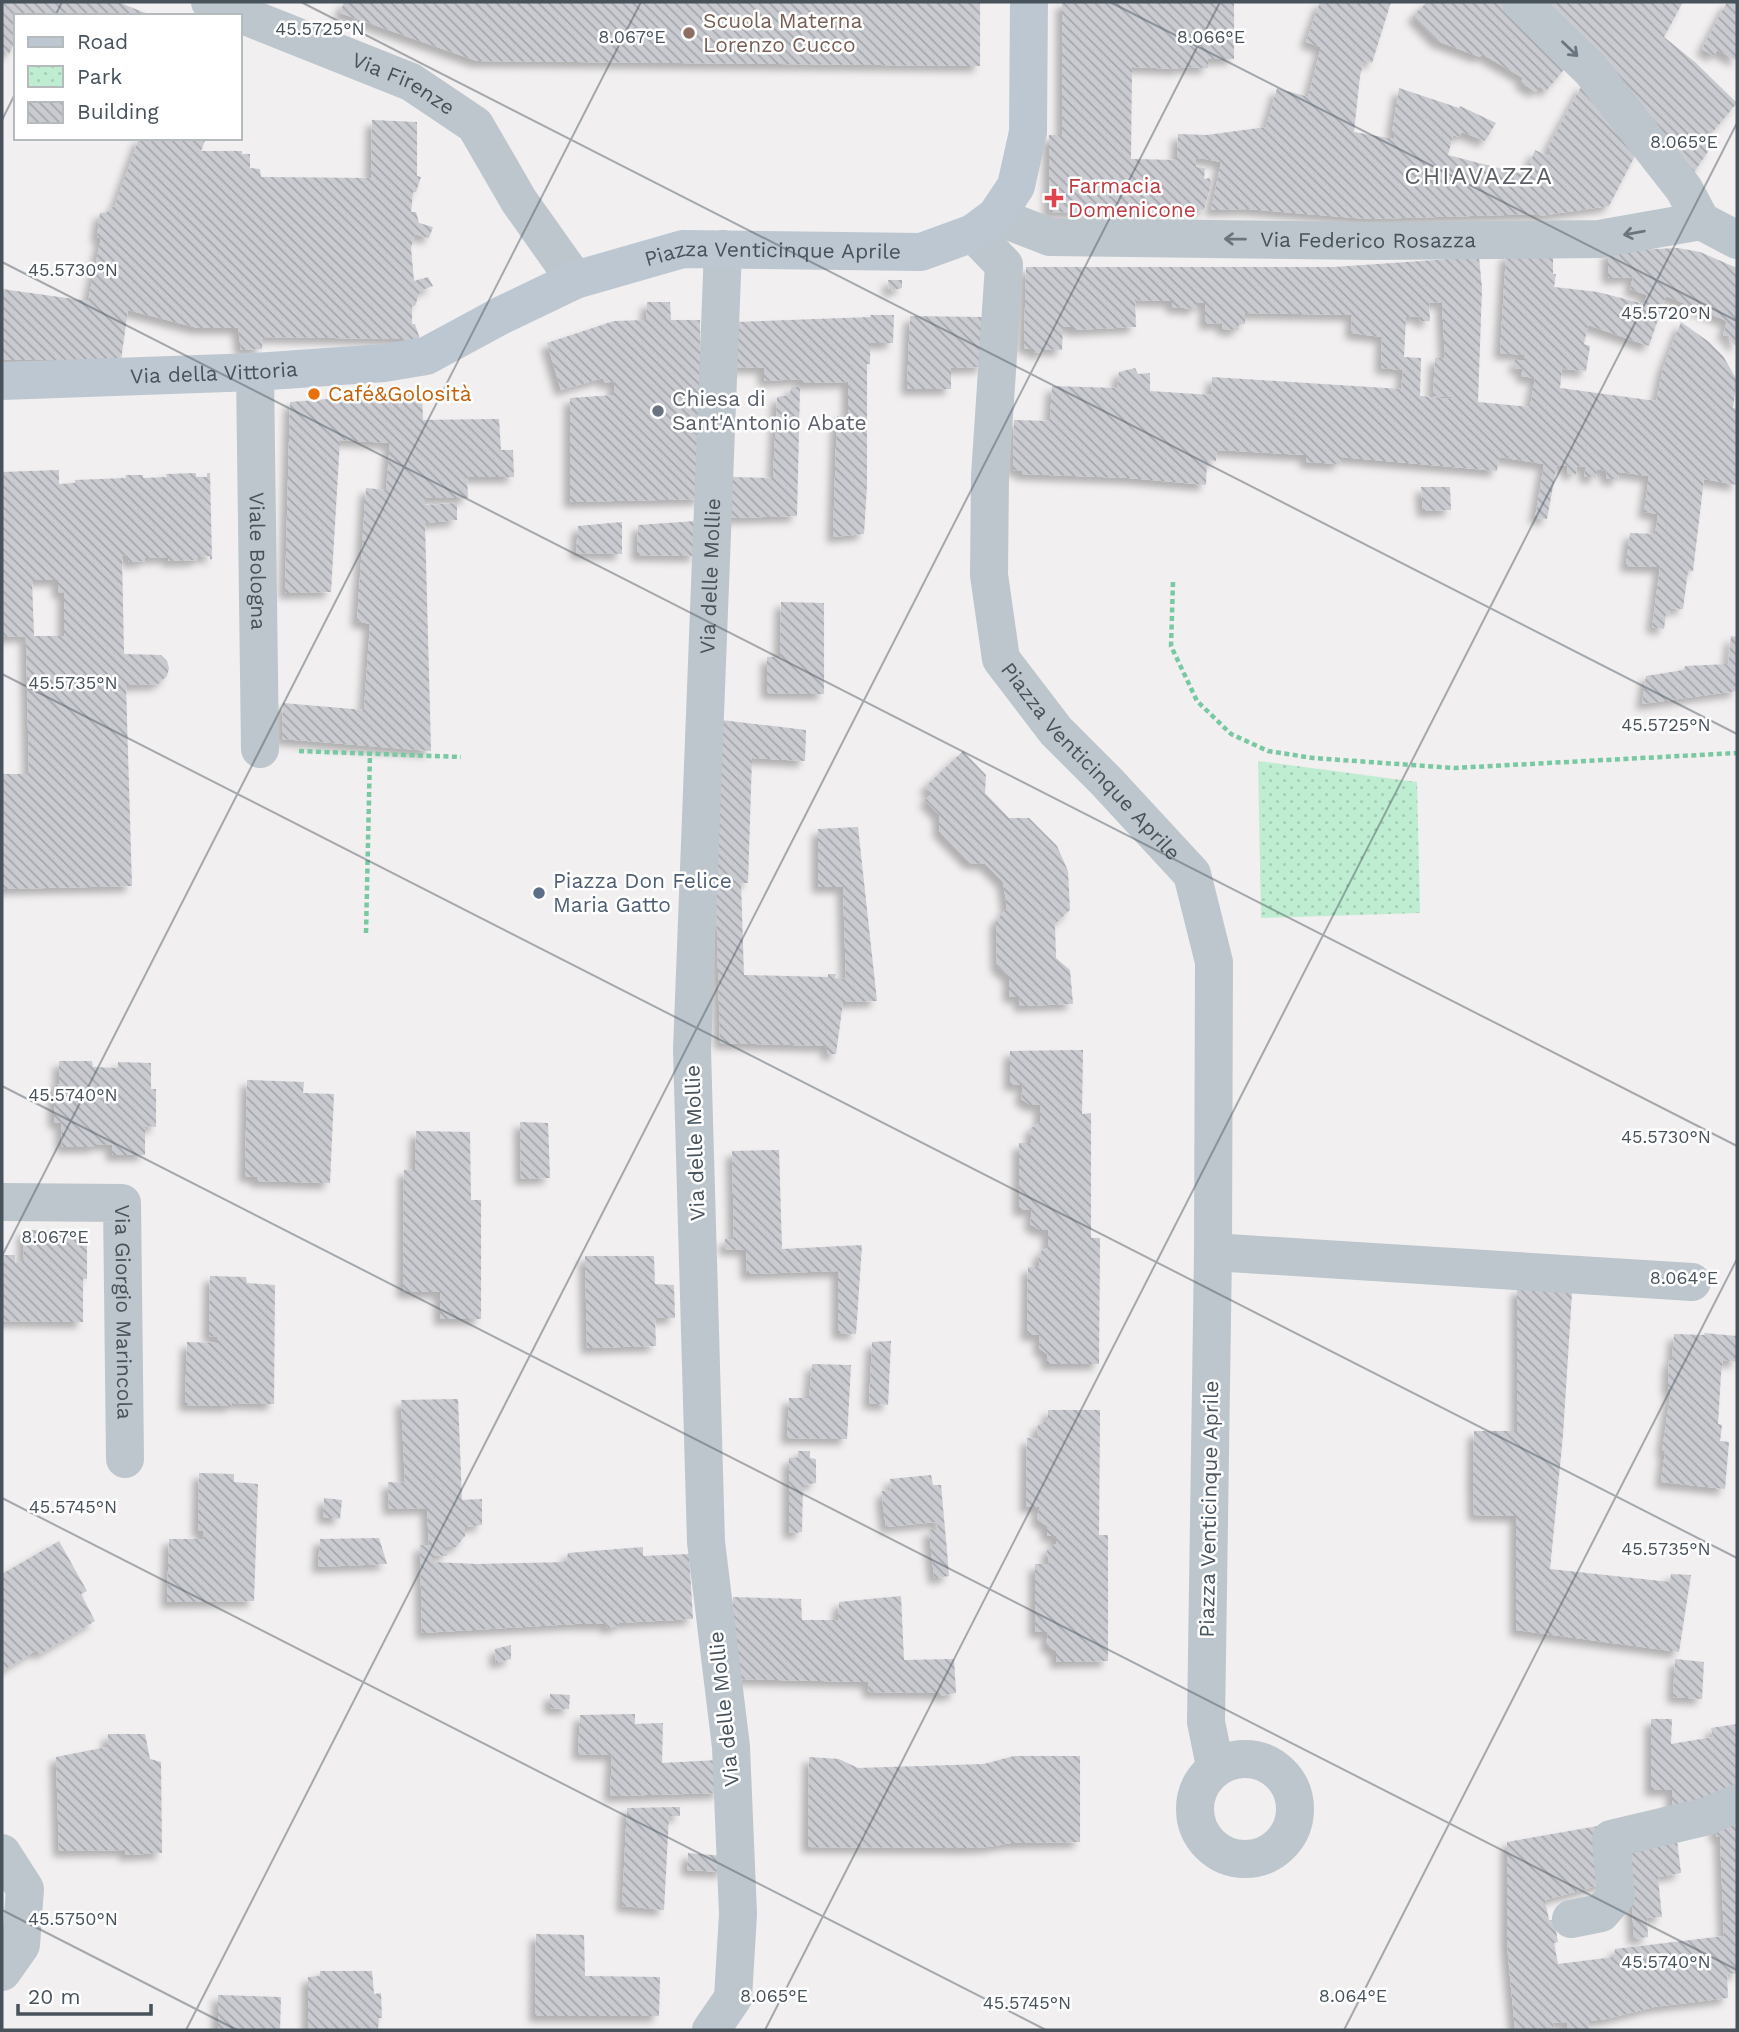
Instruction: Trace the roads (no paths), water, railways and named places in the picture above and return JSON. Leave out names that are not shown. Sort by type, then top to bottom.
[{"type":"street","name":"Via Firenze","points":[[209,2],[239,14]]},
{"type":"street","points":[[984,225],[1016,186],[1028,132],[1029,2]]},
{"type":"street","points":[[1521,2],[1591,70],[1684,189],[1701,221],[1737,240]]},
{"type":"street","name":"Via Firenze","points":[[242,15],[411,82],[474,125],[519,201],[575,280]]},
{"type":"street","name":"Via Federico Rosazza","points":[[984,225],[1050,237],[1599,239],[1701,221]]},
{"type":"street","name":"Piazza Venticinque Aprile","points":[[426,356],[575,280],[683,249],[921,252],[984,225],[1004,265],[990,476],[989,575],[1002,659],[1056,731],[1106,780],[1192,874],[1214,962],[1206,1722],[1215,1766]]},
{"type":"street","name":"Via delle Mollie","points":[[711,2030],[733,1998],[738,1914],[731,1747],[706,1542],[692,1050],[723,249]]},
{"type":"street","name":"Via della Vittoria","points":[[2,380],[255,372],[384,363],[426,356]]},
{"type":"street","name":"Viale Bologna","points":[[255,372],[260,749]]},
{"type":"street","name":"Via Giorgio Marincola","points":[[2,1202],[122,1203],[125,1459]]},
{"type":"street","points":[[1213,1252],[1692,1282]]},
{"type":"street","points":[[1571,1919],[1601,1913],[1616,1896],[1611,1839],[1708,1816],[1737,1803]]},
{"type":"street","points":[[2,1853],[25,1889],[21,1945],[2,1972]]},
{"type":"place","name":"Scuola Materna Lorenzo Cucco","points":[[689,33]]},
{"type":"place","name":"Farmacia Domenicone","points":[[1054,198]]},
{"type":"place","name":"Café&Golosità","points":[[314,394]]},
{"type":"place","name":"Chiesa di Sant'Antonio Abate","points":[[658,411]]},
{"type":"place","name":"Piazza Don Felice Maria Gatto","points":[[539,893]]},
{"type":"district","name":"CHIAVAZZA","points":[[1479,176]]}]
